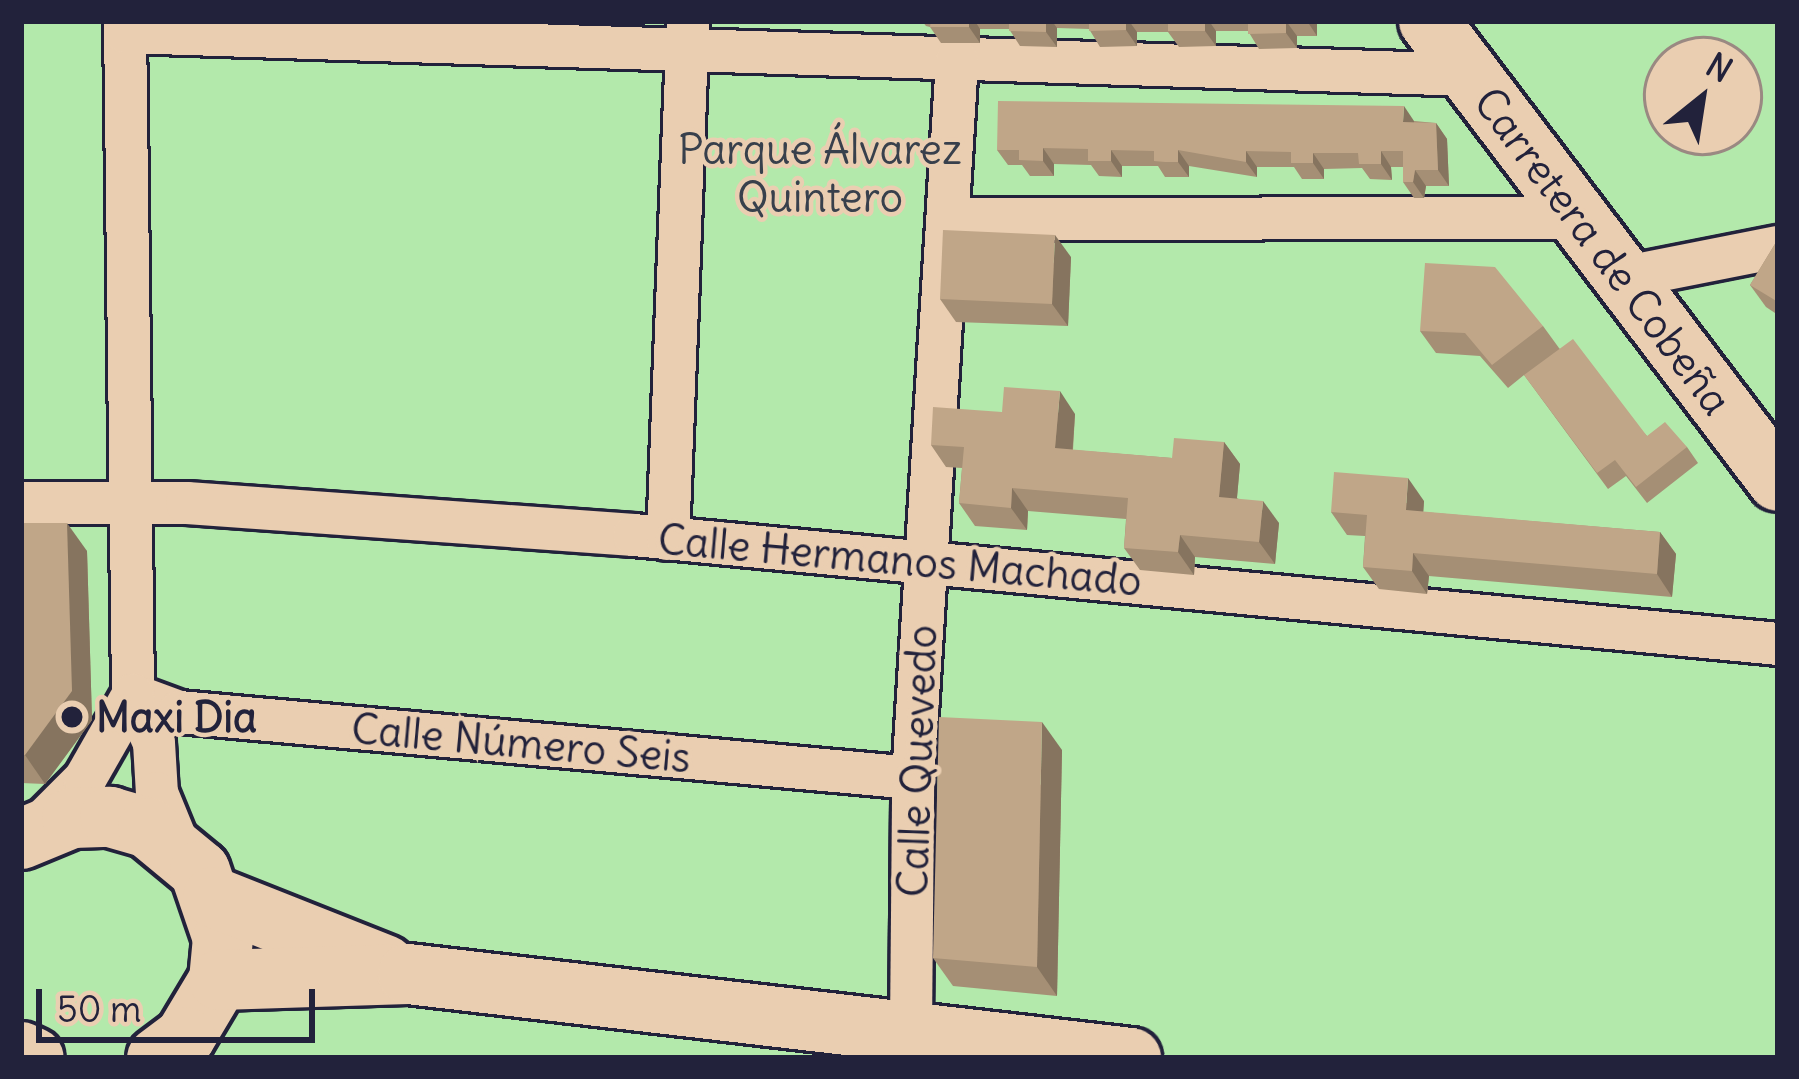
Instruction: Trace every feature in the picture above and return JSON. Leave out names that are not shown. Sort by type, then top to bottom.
[{"type":"street","name":"Carretera de Cobeña","points":[[1429,21],[1778,481]]},
{"type":"street","points":[[211,1016],[223,938],[157,793],[154,743],[133,695],[125,27],[688,37],[957,60],[1468,75]]},
{"type":"street","points":[[668,539],[688,37]]},
{"type":"street","name":"Calle Quevedo","points":[[911,1030],[913,778],[923,561],[957,60]]},
{"type":"street","points":[[949,219],[1580,218]]},
{"type":"street","points":[[1626,277],[1778,248]]},
{"type":"street","name":"Calle Hermanos Machado","points":[[21,503],[129,501],[668,539],[1778,644]]},
{"type":"street","points":[[28,834],[85,778],[133,695]]},
{"type":"street","name":"Calle Número Seis","points":[[133,695],[179,712],[913,778]]},
{"type":"street","points":[[28,834],[110,817],[197,873],[408,974]]},
{"type":"street","points":[[157,1058],[211,1016],[408,974],[1131,1058]]},
{"type":"street","points":[[21,1052],[34,1058]]},
{"type":"green space","name":"Parque Álvarez Quintero","points":[[21,21],[1778,21],[1778,1058],[21,1058]]},
{"type":"building","points":[[931,21],[969,21],[969,27],[930,27]]},
{"type":"building","points":[[1009,21],[1046,21],[1046,32],[1009,31]]},
{"type":"building","points":[[1089,21],[1126,21],[1126,30],[1089,31]]},
{"type":"building","points":[[1168,21],[1205,21],[1205,31],[1168,31]]},
{"type":"building","points":[[1248,21],[1286,21],[1286,33],[1248,34]]},
{"type":"building","points":[[998,101],[1404,106],[1403,122],[1436,123],[1438,170],[1415,170],[1413,182],[1403,182],[1403,151],[1381,151],[1381,164],[1359,164],[1358,153],[1313,153],[1313,163],[1291,163],[1291,152],[1246,151],[1246,162],[1178,150],[1178,162],[1154,161],[1154,151],[1111,150],[1111,161],[1088,161],[1088,149],[1043,148],[1043,161],[1019,160],[1019,150],[997,150]]},
{"type":"building","points":[[943,230],[1055,235],[1052,304],[940,299]]},
{"type":"building","points":[[1778,239],[1778,302],[1750,285]]},
{"type":"building","points":[[1425,263],[1495,267],[1543,326],[1492,365],[1465,333],[1420,331]]},
{"type":"building","points":[[1573,339],[1647,436],[1665,422],[1687,447],[1636,487],[1615,460],[1597,473],[1524,375]]},
{"type":"building","points":[[1004,387],[1060,391],[1055,448],[1172,458],[1174,438],[1224,442],[1219,497],[1263,501],[1259,542],[1180,535],[1178,552],[1124,548],[1128,498],[1012,488],[1011,508],[959,503],[964,447],[931,445],[933,407],[1002,412]]},
{"type":"building","points":[[1334,472],[1408,478],[1406,510],[1660,532],[1657,574],[1413,553],[1412,571],[1363,567],[1367,515],[1331,512]]},
{"type":"building","points":[[21,523],[67,523],[72,691],[25,755],[21,755]]},
{"type":"building","points":[[939,717],[1042,722],[1037,967],[933,958]]},
{"type":"place","name":"Maxi Dia","points":[[72,717]]}]
